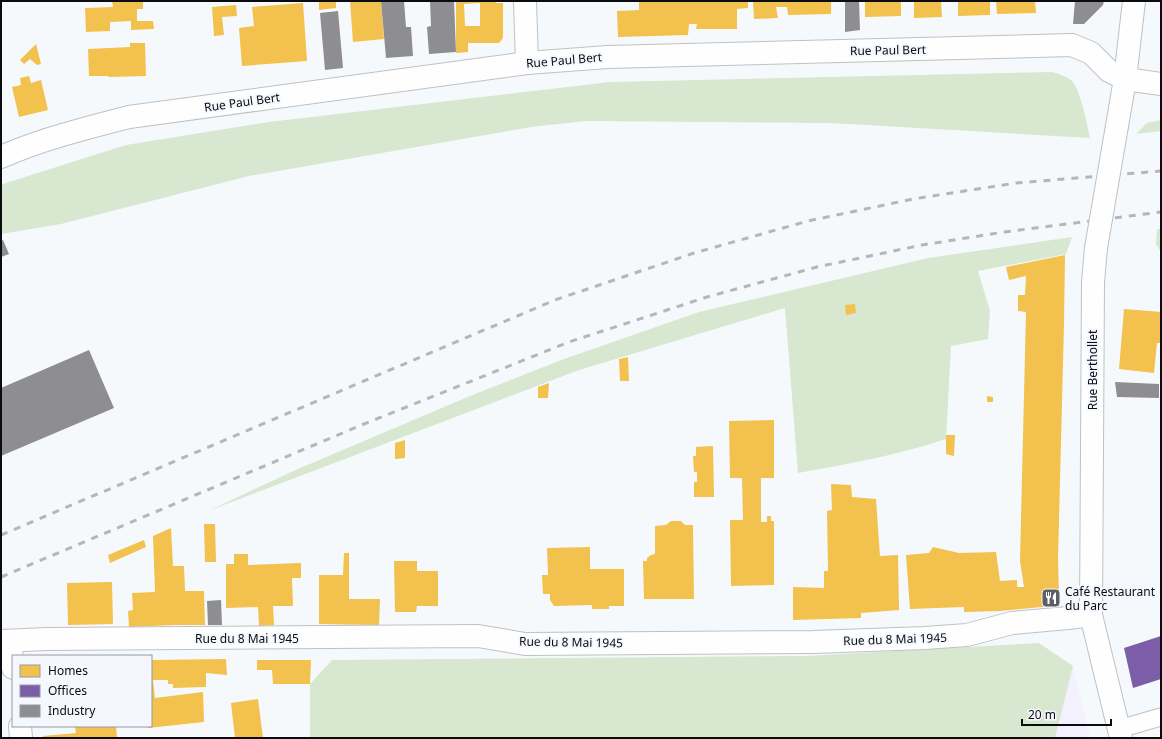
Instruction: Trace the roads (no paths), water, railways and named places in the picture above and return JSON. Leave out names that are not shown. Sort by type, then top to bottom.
[{"type":"street","points":[[525,1],[527,63]]},
{"type":"street","name":"Rue Berthollet","points":[[1120,734],[1091,615],[1092,282],[1096,248],[1125,79],[1134,1]]},
{"type":"street","name":"Rue Paul Bert","points":[[1,157],[21,148],[129,117],[527,63],[608,57],[1072,46],[1091,53],[1109,71],[1125,79]]},
{"type":"street","points":[[1125,79],[1161,84]]},
{"type":"street","name":"Rue du 8 Mai 1945","points":[[6,641],[47,639],[478,636],[524,644],[813,642],[967,635],[1012,623],[1091,615]]},
{"type":"street","points":[[6,641],[12,664]]},
{"type":"street","points":[[20,727],[21,738]]},
{"type":"lane","points":[[1120,734],[1161,717]]},
{"type":"railway","points":[[1,535],[555,300],[694,253],[808,221],[913,199],[1016,183],[1161,171]]},
{"type":"railway","points":[[1,577],[364,424],[569,342],[707,297],[817,267],[922,245],[1004,232],[1161,212]]},
{"type":"place","name":"Café Restaurant du Parc","points":[[1051,598]]}]
